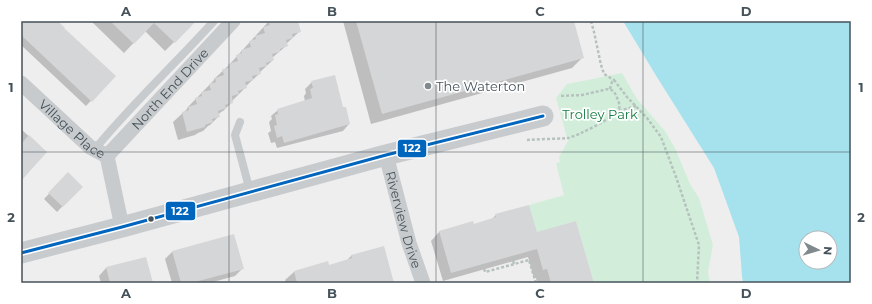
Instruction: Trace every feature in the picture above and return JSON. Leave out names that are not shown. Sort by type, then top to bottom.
[{"type":"street","name":"North End Drive","points":[[101,153],[233,21]]},
{"type":"street","name":"Village Place","points":[[21,83],[84,141],[101,153],[122,227]]},
{"type":"street","points":[[21,253],[386,155],[543,116]]},
{"type":"street","name":"Riverview Drive","points":[[386,155],[409,243],[423,283]]},
{"type":"lane","name":"North End Drive","points":[[101,153],[118,122],[214,21]]},
{"type":"lane","points":[[240,122],[235,135],[250,192]]},
{"type":"path","points":[[591,21],[604,74],[614,80],[627,97],[647,118],[660,137],[676,177],[699,245],[697,283]]},
{"type":"path","points":[[610,89],[614,80]]},
{"type":"path","points":[[559,96],[582,95],[610,89]]},
{"type":"path","points":[[610,89],[613,90],[619,103],[618,111]]},
{"type":"path","points":[[522,140],[569,138],[607,120],[618,111],[636,106]]},
{"type":"path","points":[[512,256],[514,264]]},
{"type":"path","points":[[483,264],[485,272],[529,260],[536,283]]},
{"type":"green space","name":"Trolley Park","points":[[622,73],[637,99],[665,131],[675,148],[690,184],[699,198],[713,245],[708,272],[710,283],[594,283],[576,221],[537,233],[529,205],[564,195],[556,163],[560,162],[559,157],[568,141],[556,98],[567,84]]},
{"type":"water","points":[[623,21],[851,21],[851,283],[743,283],[739,237],[714,168]]},
{"type":"building","points":[[21,21],[58,21],[116,76],[92,102],[21,35]]},
{"type":"building","points":[[110,21],[196,21],[175,43],[154,23],[134,44]]},
{"type":"building","points":[[268,21],[298,21],[301,32],[292,34],[293,38],[286,40],[288,46],[280,49],[280,52],[272,54],[274,60],[266,63],[267,66],[259,68],[261,74],[252,76],[253,80],[245,82],[247,88],[238,91],[239,94],[232,96],[233,103],[225,105],[226,108],[218,111],[220,117],[212,119],[213,122],[205,125],[205,127],[187,132],[182,112],[189,110],[188,107],[197,104],[195,98],[202,96],[201,92],[211,90],[209,84],[216,82],[215,78],[224,75],[222,69],[229,68],[228,64],[238,61],[236,55],[242,53],[241,50],[251,47],[249,41],[256,39],[255,36],[265,33],[263,27],[270,25]]},
{"type":"building","name":"The Waterton","points":[[356,21],[574,21],[584,58],[382,114]]},
{"type":"building","points":[[335,75],[343,107],[346,107],[350,124],[284,143],[282,136],[277,138],[274,126],[277,125],[275,115],[278,114],[277,109],[312,98],[310,89],[313,88],[311,81]]},
{"type":"building","points":[[29,135],[47,152],[21,181],[21,144]]},
{"type":"building","points":[[68,172],[83,187],[63,207],[48,193]]},
{"type":"building","points":[[529,205],[537,232],[576,221],[594,283],[551,283],[547,269],[543,270],[537,249],[451,273],[439,231],[473,221],[474,224],[496,217],[495,214]]},
{"type":"building","points":[[234,234],[244,269],[191,283],[181,283],[172,251]]},
{"type":"building","points":[[384,246],[394,283],[297,283],[294,271],[328,261],[329,265],[352,258],[351,255]]},
{"type":"building","points":[[146,257],[153,283],[110,283],[106,267]]},
{"type":"transit line","name":"122","points":[[21,253],[386,155],[543,116]]},
{"type":"place","name":"The Waterton","points":[[428,86]]}]
